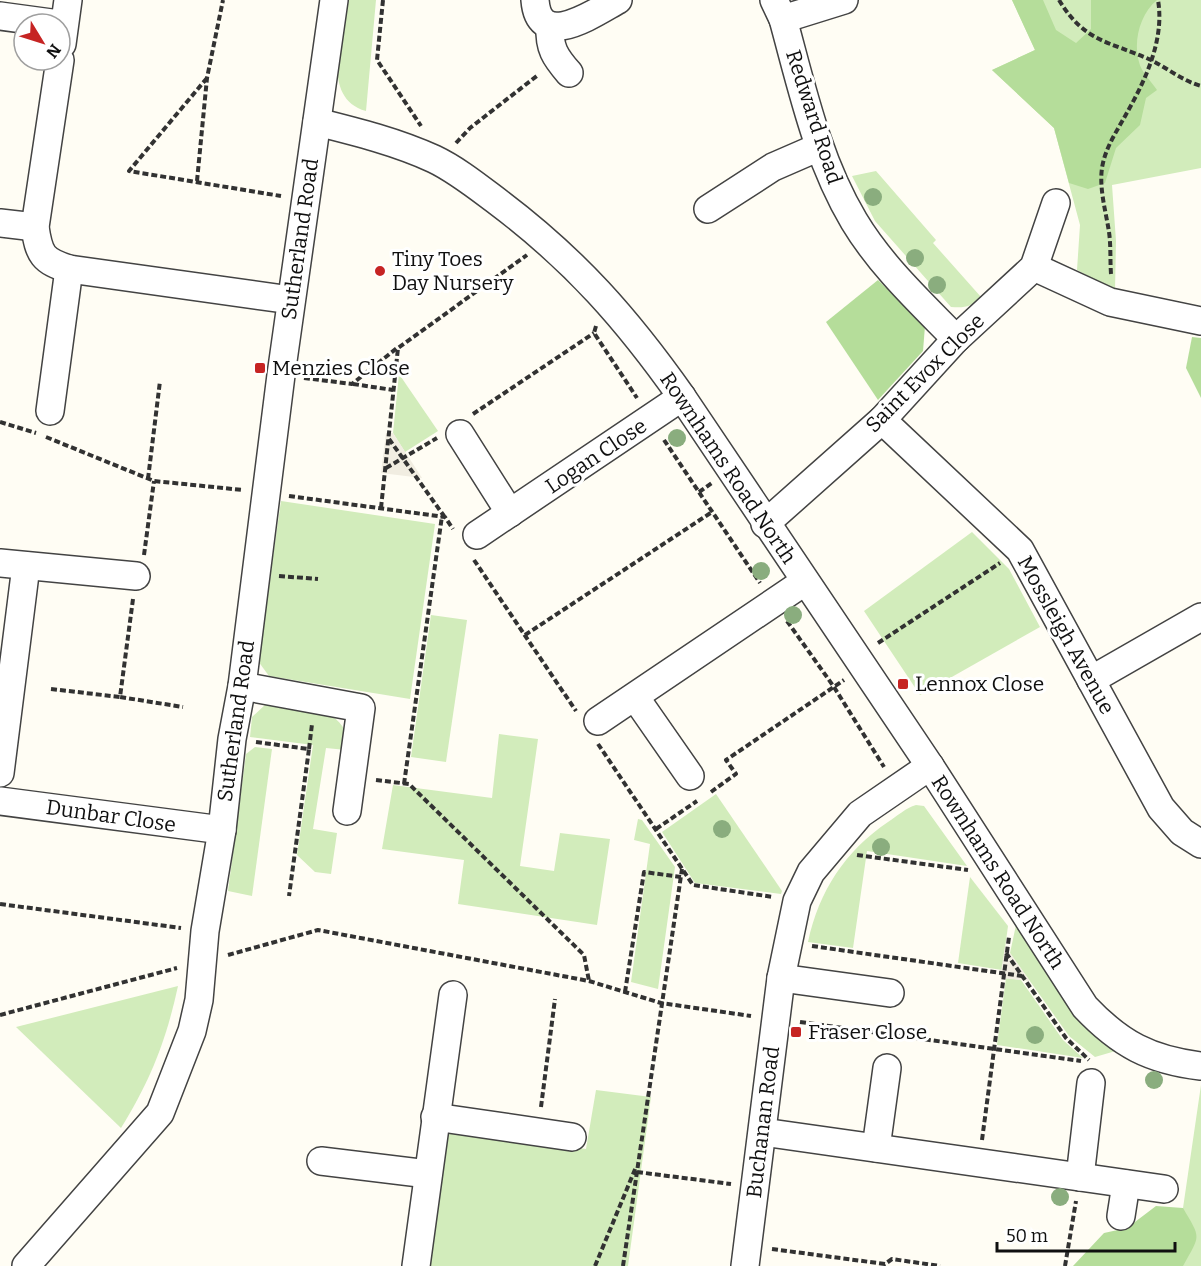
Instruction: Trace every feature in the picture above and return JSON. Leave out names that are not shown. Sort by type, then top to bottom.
[{"type":"street","points":[[317,122],[334,0]]},
{"type":"street","points":[[535,0],[541,19],[550,26],[562,27],[586,18],[618,0]]},
{"type":"street","points":[[778,9],[844,0]]},
{"type":"street","name":"Redward Road","points":[[778,9],[819,147],[838,191],[856,223],[892,274],[956,339]]},
{"type":"street","points":[[550,26],[549,42],[562,64]]},
{"type":"street","points":[[58,72],[35,228],[38,246],[50,263],[69,269],[291,300]]},
{"type":"street","name":"Rownhams Road North","points":[[317,122],[368,135],[436,160],[515,215],[582,273],[642,339],[682,397],[804,582],[853,667],[930,766],[1085,1007],[1106,1029],[1132,1047],[1158,1058],[1201,1066]]},
{"type":"street","name":"Sutherland Road","points":[[26,1266],[160,1113],[192,1031],[199,1000],[205,931],[222,830],[232,739],[242,686],[281,375],[317,122]]},
{"type":"street","points":[[708,209],[772,167],[819,147]]},
{"type":"street","name":"Saint Evox Close","points":[[765,524],[882,420],[956,339],[1034,267],[1056,203]]},
{"type":"street","points":[[0,223],[35,228]]},
{"type":"street","points":[[1034,267],[1110,302],[1201,321]]},
{"type":"street","points":[[50,411],[69,269]]},
{"type":"street","name":"Logan Close","points":[[468,541],[682,397]]},
{"type":"street","name":"Mossleigh Avenue","points":[[882,420],[1020,550],[1161,808],[1182,832],[1201,844]]},
{"type":"street","points":[[457,429],[510,513]]},
{"type":"street","points":[[0,773],[13,564],[136,576]]},
{"type":"street","points":[[591,726],[804,582]]},
{"type":"street","points":[[1091,680],[1201,617]]},
{"type":"street","points":[[242,686],[361,708],[347,810]]},
{"type":"street","points":[[635,697],[700,789]]},
{"type":"street","name":"Buchanan Road","points":[[746,1256],[781,978],[797,901],[811,872],[860,814],[930,766]]},
{"type":"street","name":"Dunbar Close","points":[[0,801],[222,830]]},
{"type":"street","points":[[781,978],[890,993]]},
{"type":"street","points":[[416,1266],[453,995]]},
{"type":"street","points":[[876,1148],[887,1068]]},
{"type":"street","points":[[1080,1177],[1091,1083]]},
{"type":"street","points":[[435,1117],[572,1137]]},
{"type":"street","points":[[762,1132],[1164,1189]]},
{"type":"street","points":[[321,1161],[428,1174]]},
{"type":"street","points":[[1121,1216],[1126,1184]]},
{"type":"path","points":[[197,181],[207,78],[223,0]]},
{"type":"path","points":[[383,0],[377,60],[423,130]]},
{"type":"path","points":[[1059,0],[1081,29],[1098,40],[1151,60],[1201,86]]},
{"type":"path","points":[[1110,302],[1110,236],[1102,188],[1102,169],[1106,150],[1140,89],[1151,60],[1158,36],[1160,12],[1158,0]]},
{"type":"path","points":[[436,160],[470,128],[536,78],[562,64]]},
{"type":"path","points":[[207,78],[129,171],[305,201]]},
{"type":"path","points":[[352,384],[535,249]]},
{"type":"path","points":[[386,469],[457,429],[594,333],[597,327],[589,318]]},
{"type":"path","points":[[594,333],[773,603],[834,687],[897,789]]},
{"type":"path","points":[[381,508],[398,348]]},
{"type":"path","points":[[281,375],[393,390]]},
{"type":"path","points":[[148,479],[160,381]]},
{"type":"path","points":[[0,422],[44,436],[154,481],[443,516]]},
{"type":"path","points":[[389,439],[443,516],[468,541],[525,635],[591,726],[693,885],[797,901]]},
{"type":"path","points":[[120,697],[136,576],[141,577],[154,481]]},
{"type":"path","points":[[525,635],[712,512]]},
{"type":"path","points":[[404,784],[443,516]]},
{"type":"path","points":[[656,830],[700,789],[736,774],[726,760],[834,687],[853,667],[1020,550]]},
{"type":"path","points":[[256,574],[318,579]]},
{"type":"path","points":[[51,689],[183,707]]},
{"type":"path","points":[[232,739],[309,749],[289,896]]},
{"type":"path","points":[[352,777],[409,784],[585,955],[589,981]]},
{"type":"path","points":[[855,855],[979,872]]},
{"type":"path","points":[[623,1266],[682,869]]},
{"type":"path","points":[[625,992],[644,872],[681,877]]},
{"type":"path","points":[[0,904],[205,931]]},
{"type":"path","points":[[0,1015],[318,930],[589,981],[661,1003],[1092,1062],[1066,1038],[1006,953]]},
{"type":"path","points":[[802,945],[1022,976]]},
{"type":"path","points":[[981,1144],[1003,978]]},
{"type":"path","points":[[538,1132],[555,999]]},
{"type":"path","points":[[595,1266],[638,1166]]},
{"type":"path","points":[[637,1172],[755,1187]]},
{"type":"path","points":[[1065,1266],[1080,1177]]},
{"type":"path","points":[[746,1256],[885,1264],[892,1259],[940,1266]]},
{"type":"green space","points":[[347,0],[376,0],[366,111],[352,104],[343,93],[338,79],[337,64]]},
{"type":"green space","points":[[1012,0],[1201,0],[1201,168],[1112,185],[1116,241],[1115,291],[1077,270],[1080,225],[1054,128],[992,70],[1035,50]]},
{"type":"green space","points":[[1012,0],[1043,0],[1056,30],[1076,43],[1091,29],[1091,0],[1157,0],[1146,13],[1139,28],[1137,54],[1140,66],[1157,90],[1146,98],[1140,125],[1116,148],[1105,183],[1088,189],[1069,183],[1054,128],[992,70],[1035,50]]},
{"type":"green space","points":[[876,171],[936,240],[933,243],[981,297],[974,303],[964,307],[951,307],[875,221],[852,176]]},
{"type":"green space","points":[[878,280],[925,326],[923,351],[878,400],[826,322]]},
{"type":"green space","points":[[1192,337],[1201,338],[1201,398],[1186,368]]},
{"type":"green space","points":[[399,374],[438,431],[405,452],[393,433]]},
{"type":"green space","points":[[281,501],[435,524],[410,699],[269,676],[258,661]]},
{"type":"green space","points":[[972,532],[1009,569],[1040,627],[920,695],[864,611]]},
{"type":"green space","points":[[431,615],[467,620],[446,762],[411,757]]},
{"type":"green space","points":[[267,703],[322,712],[332,716],[345,731],[346,750],[326,748],[313,829],[337,833],[331,874],[315,872],[297,855],[313,745],[250,737],[252,717]]},
{"type":"green space","points":[[499,734],[538,739],[520,866],[554,871],[560,833],[610,839],[597,925],[458,904],[464,860],[382,849],[393,785],[492,798]]},
{"type":"green space","points":[[255,747],[272,749],[252,896],[228,891],[246,754]]},
{"type":"green space","points":[[716,794],[782,891],[781,894],[695,883],[662,832]]},
{"type":"green space","points":[[916,805],[924,806],[967,866],[867,851],[853,948],[808,942],[819,906],[827,889],[847,859],[873,833]]},
{"type":"green space","points":[[638,819],[642,820],[675,867],[658,989],[631,982],[650,844],[634,840]]},
{"type":"green space","points":[[970,877],[1008,926],[1002,970],[958,963]]},
{"type":"green space","points":[[1016,925],[1070,1002],[1119,1050],[1095,1057],[1069,1036],[1010,953]]},
{"type":"green space","points":[[1006,978],[1021,980],[1063,1040],[1083,1058],[997,1045]]},
{"type":"green space","points":[[178,986],[156,1059],[141,1093],[121,1128],[16,1027]]},
{"type":"green space","points":[[1201,1085],[1201,1266],[1139,1266],[1183,1208]]},
{"type":"green space","points":[[596,1090],[651,1097],[628,1266],[428,1266],[446,1136],[458,1130],[586,1149]]},
{"type":"green space","points":[[1156,1206],[1183,1208],[1196,1232],[1196,1242],[1183,1266],[1073,1266],[1104,1233],[1127,1228]]},
{"type":"shaded area","points":[[386,433],[393,433],[422,478],[381,473]]},
{"type":"shaded area","points":[[1005,946],[1030,981],[1000,978]]},
{"type":"place","name":"Tiny Toes Day Nursery","points":[[380,271]]},
{"type":"place","name":"Menzies Close","points":[[260,368]]},
{"type":"place","name":"Lennox Close","points":[[903,684]]},
{"type":"place","name":"Fraser Close","points":[[796,1032]]}]
